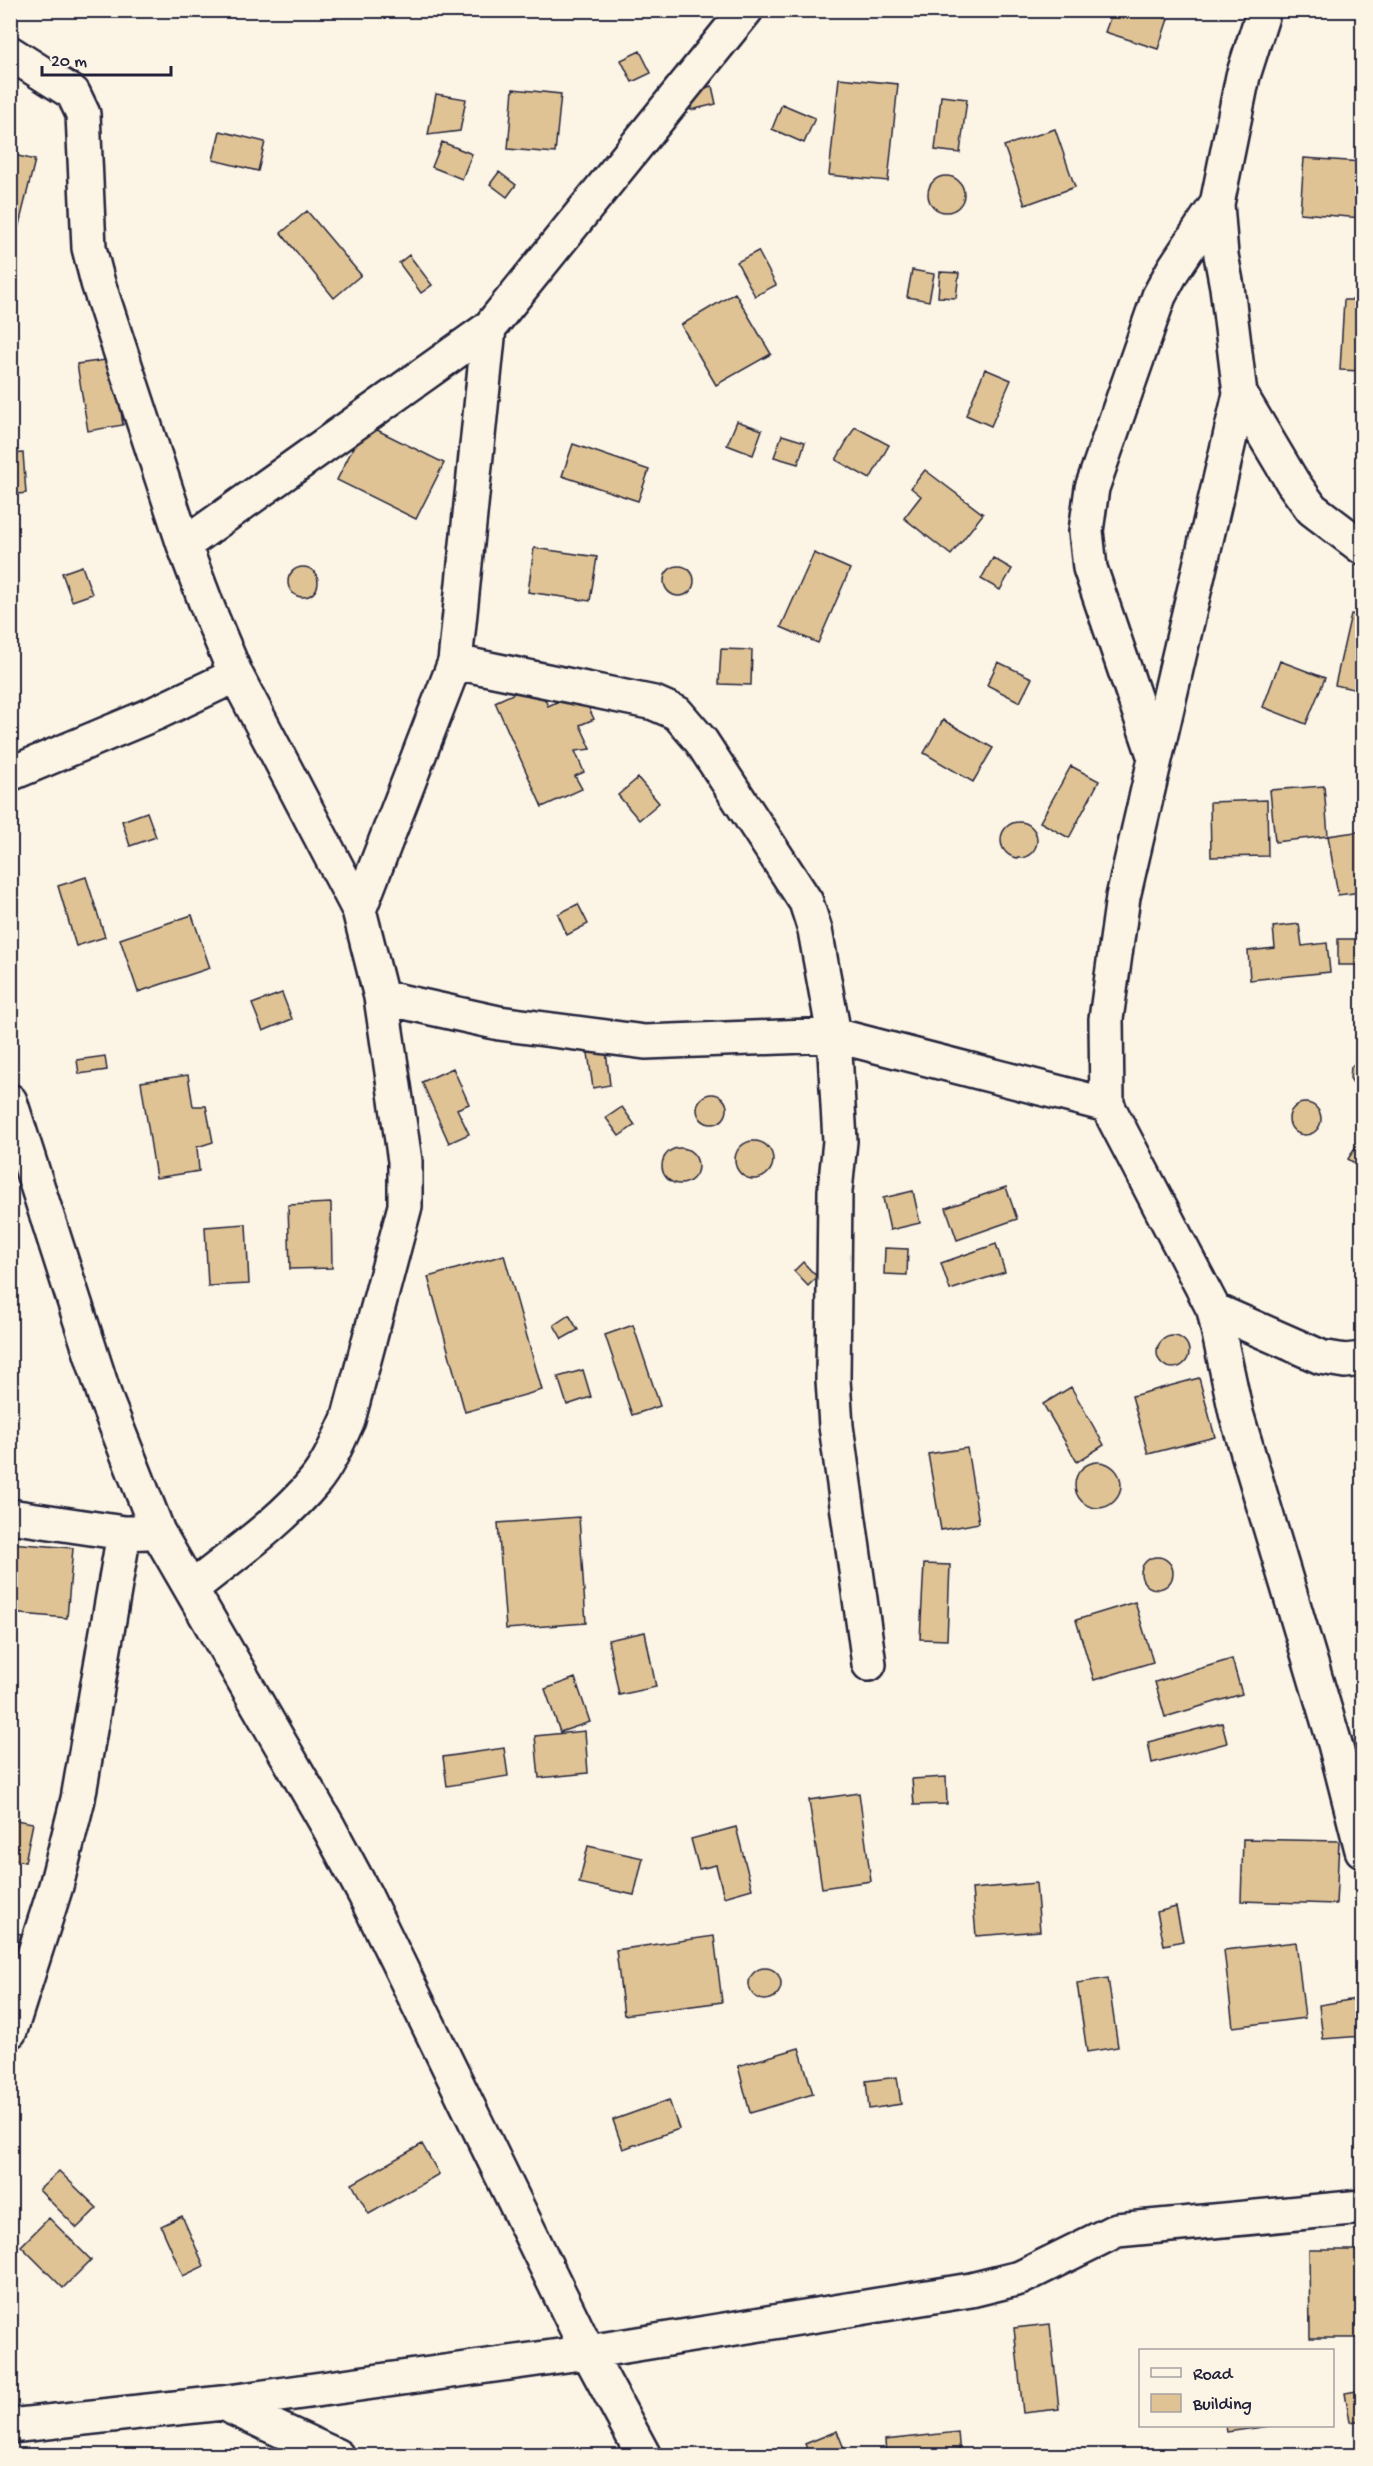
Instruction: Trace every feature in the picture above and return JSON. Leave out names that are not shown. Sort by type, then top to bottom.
[{"type":"street","points":[[184,545],[489,328],[746,10]]},
{"type":"street","points":[[1264,10],[1243,76],[1217,204],[1221,255],[1240,394],[1123,897],[1106,1019],[1107,1105],[1214,1310],[1236,1413],[1335,1744],[1362,1850]]},
{"type":"street","points":[[10,54],[73,93],[83,114],[89,248],[98,283],[184,545],[236,675],[359,910],[381,997],[405,1161],[405,1206],[348,1420],[334,1449],[316,1480],[292,1506],[191,1589]]},
{"type":"street","points":[[1155,758],[1090,568],[1086,531],[1092,488],[1159,296],[1173,270],[1217,204]]},
{"type":"street","points":[[359,910],[455,662],[489,328]]},
{"type":"street","points":[[1240,394],[1293,483],[1312,509],[1362,547]]},
{"type":"street","points":[[455,662],[654,703],[677,713],[700,741],[806,902],[815,930],[834,1035],[840,1142],[835,1191],[832,1380],[836,1426],[869,1664]]},
{"type":"street","points":[[10,774],[156,713],[236,675]]},
{"type":"street","points":[[381,997],[499,1023],[645,1042],[834,1035],[1107,1105]]},
{"type":"street","points":[[10,1101],[106,1400],[158,1532],[365,1894],[588,2352],[644,2456]]},
{"type":"street","points":[[1214,1310],[1321,1357],[1345,1361],[1362,1359]]},
{"type":"street","points":[[10,1516],[124,1533],[158,1532]]},
{"type":"street","points":[[10,2031],[56,1886],[78,1799],[124,1533]]},
{"type":"street","points":[[10,2426],[222,2403],[588,2352],[971,2290],[1020,2278],[1117,2230],[1362,2207]]},
{"type":"street","points":[[222,2403],[337,2456]]},
{"type":"building","points":[[1113,10],[1142,10],[1168,19],[1158,49],[1105,32]]},
{"type":"building","points":[[640,51],[651,73],[632,82],[621,60]]},
{"type":"building","points":[[839,78],[898,84],[888,181],[829,175]]},
{"type":"building","points":[[712,86],[716,104],[691,110],[687,92]]},
{"type":"building","points":[[513,89],[561,94],[555,153],[508,149]]},
{"type":"building","points":[[436,94],[466,99],[460,131],[428,135]]},
{"type":"building","points":[[941,96],[967,99],[960,153],[935,150]]},
{"type":"building","points":[[782,104],[815,118],[804,143],[772,129]]},
{"type":"building","points":[[1055,129],[1075,187],[1025,205],[1004,146]]},
{"type":"building","points":[[220,131],[265,142],[258,171],[213,160]]},
{"type":"building","points":[[442,142],[472,154],[462,179],[432,167]]},
{"type":"building","points":[[10,154],[35,160],[18,229],[10,228]]},
{"type":"building","points":[[1304,158],[1362,162],[1362,218],[1300,213]]},
{"type":"building","points":[[499,172],[516,185],[507,197],[490,184]]},
{"type":"building","points":[[946,176],[959,181],[964,194],[959,207],[946,212],[933,207],[928,194],[933,181]]},
{"type":"building","points":[[307,211],[361,275],[334,298],[281,233]]},
{"type":"building","points":[[758,251],[776,285],[755,296],[737,262]]},
{"type":"building","points":[[409,255],[432,285],[421,293],[399,263]]},
{"type":"building","points":[[912,270],[934,274],[929,301],[907,297]]},
{"type":"building","points":[[940,272],[959,273],[956,298],[938,297]]},
{"type":"building","points":[[735,293],[771,354],[716,385],[681,325]]},
{"type":"building","points":[[1344,300],[1362,300],[1362,371],[1340,370]]},
{"type":"building","points":[[113,359],[123,425],[88,431],[77,364]]},
{"type":"building","points":[[985,369],[1011,380],[991,426],[966,415]]},
{"type":"building","points":[[737,421],[762,430],[753,455],[727,445]]},
{"type":"building","points":[[365,424],[444,463],[416,519],[337,480]]},
{"type":"building","points":[[855,427],[889,445],[870,479],[836,460]]},
{"type":"building","points":[[782,435],[805,442],[798,464],[774,457]]},
{"type":"building","points":[[573,444],[649,470],[638,501],[562,476]]},
{"type":"building","points":[[23,453],[26,493],[10,495],[10,454]]},
{"type":"building","points":[[925,470],[983,514],[951,555],[904,518],[921,496],[911,488]]},
{"type":"building","points":[[534,548],[597,557],[590,601],[528,592]]},
{"type":"building","points":[[814,553],[850,569],[818,643],[781,627]]},
{"type":"building","points":[[993,558],[1012,569],[1000,590],[981,579]]},
{"type":"building","points":[[82,566],[92,594],[72,601],[62,573]]},
{"type":"building","points":[[679,566],[690,570],[694,581],[690,592],[679,596],[668,592],[664,581],[668,570]]},
{"type":"building","points":[[303,567],[314,571],[318,582],[314,593],[303,597],[292,593],[288,582],[292,571]]},
{"type":"building","points":[[1351,614],[1362,616],[1362,691],[1335,685]]},
{"type":"building","points":[[721,649],[752,650],[751,685],[719,684]]},
{"type":"building","points":[[1280,661],[1325,678],[1306,724],[1263,707]]},
{"type":"building","points":[[998,662],[1032,678],[1020,702],[987,685]]},
{"type":"building","points":[[537,683],[548,706],[581,691],[594,719],[580,725],[591,749],[575,751],[584,772],[575,776],[582,789],[542,807],[495,702]]},
{"type":"building","points":[[943,720],[993,748],[973,782],[924,753]]},
{"type":"building","points":[[1071,766],[1099,781],[1069,838],[1040,822]]},
{"type":"building","points":[[638,778],[659,803],[639,820],[618,795]]},
{"type":"building","points":[[1324,786],[1328,836],[1275,842],[1270,790]]},
{"type":"building","points":[[1267,800],[1268,856],[1211,857],[1210,802]]},
{"type":"building","points":[[147,812],[156,837],[130,846],[122,821]]},
{"type":"building","points":[[1019,822],[1032,827],[1037,840],[1032,853],[1019,858],[1006,853],[1001,840],[1006,827]]},
{"type":"building","points":[[1362,831],[1362,892],[1338,895],[1328,836]]},
{"type":"building","points":[[86,877],[105,937],[76,946],[58,886]]},
{"type":"building","points":[[578,904],[588,924],[567,935],[558,914]]},
{"type":"building","points":[[1359,904],[1362,904],[1362,965],[1338,965],[1338,939],[1358,939]]},
{"type":"building","points":[[192,915],[210,968],[138,992],[120,939]]},
{"type":"building","points":[[1299,924],[1302,946],[1327,943],[1330,972],[1250,980],[1248,951],[1275,948],[1273,927]]},
{"type":"building","points":[[282,993],[292,1019],[263,1031],[252,1004]]},
{"type":"building","points":[[606,1051],[610,1085],[593,1088],[588,1053]]},
{"type":"building","points":[[105,1056],[107,1070],[79,1074],[77,1060]]},
{"type":"building","points":[[1362,1059],[1362,1090],[1355,1086],[1350,1078],[1351,1067]]},
{"type":"building","points":[[453,1068],[469,1104],[457,1109],[469,1134],[449,1143],[422,1082]]},
{"type":"building","points":[[188,1075],[193,1106],[206,1106],[213,1142],[197,1147],[199,1171],[156,1178],[141,1082]]},
{"type":"building","points":[[712,1094],[723,1098],[727,1109],[723,1120],[712,1124],[701,1120],[697,1109],[701,1098]]},
{"type":"building","points":[[1305,1103],[1316,1108],[1321,1119],[1316,1130],[1305,1135],[1294,1130],[1289,1119],[1294,1108]]},
{"type":"building","points":[[622,1107],[635,1125],[619,1136],[606,1118]]},
{"type":"building","points":[[1362,1138],[1362,1168],[1348,1159]]},
{"type":"building","points":[[754,1141],[767,1147],[773,1160],[767,1173],[754,1179],[741,1173],[735,1160],[741,1147]]},
{"type":"building","points":[[680,1148],[693,1153],[698,1166],[693,1179],[680,1184],[667,1179],[662,1166],[667,1153]]},
{"type":"building","points":[[1006,1187],[1017,1219],[957,1240],[946,1208]]},
{"type":"building","points":[[913,1191],[920,1223],[890,1230],[883,1198]]},
{"type":"building","points":[[331,1203],[332,1268],[290,1269],[288,1205]]},
{"type":"building","points":[[246,1224],[249,1284],[208,1286],[205,1227]]},
{"type":"building","points":[[996,1244],[1005,1272],[950,1290],[941,1263]]},
{"type":"building","points":[[885,1248],[908,1249],[907,1275],[884,1274]]},
{"type":"building","points":[[504,1255],[542,1390],[465,1412],[428,1277]]},
{"type":"building","points":[[803,1262],[817,1277],[808,1286],[794,1271]]},
{"type":"building","points":[[569,1315],[578,1330],[562,1339],[554,1325]]},
{"type":"building","points":[[633,1325],[660,1406],[632,1415],[605,1335]]},
{"type":"building","points":[[1173,1336],[1184,1341],[1189,1352],[1184,1363],[1173,1368],[1162,1363],[1157,1352],[1162,1341]]},
{"type":"building","points":[[583,1370],[591,1397],[567,1405],[558,1377]]},
{"type":"building","points":[[1199,1378],[1215,1437],[1148,1454],[1132,1396]]},
{"type":"building","points":[[1071,1387],[1104,1445],[1077,1462],[1043,1404]]},
{"type":"building","points":[[967,1448],[979,1523],[941,1530],[928,1454]]},
{"type":"building","points":[[1103,1462],[1115,1468],[1120,1476],[1120,1494],[1115,1502],[1107,1507],[1093,1508],[1085,1505],[1078,1498],[1075,1480],[1078,1472],[1085,1465]]},
{"type":"building","points":[[579,1517],[586,1623],[506,1629],[498,1523]]},
{"type":"building","points":[[10,1543],[73,1548],[67,1618],[10,1613]]},
{"type":"building","points":[[1157,1557],[1168,1562],[1173,1573],[1168,1584],[1157,1589],[1146,1584],[1141,1573],[1146,1562]]},
{"type":"building","points":[[924,1564],[950,1565],[947,1640],[920,1639]]},
{"type":"building","points":[[1135,1602],[1153,1662],[1094,1680],[1076,1620]]},
{"type":"building","points":[[645,1632],[656,1687],[619,1695],[608,1640]]},
{"type":"building","points":[[1232,1659],[1242,1694],[1165,1717],[1155,1682]]},
{"type":"building","points":[[575,1678],[590,1722],[560,1732],[545,1689]]},
{"type":"building","points":[[1222,1723],[1227,1743],[1152,1763],[1148,1742]]},
{"type":"building","points":[[585,1731],[588,1773],[539,1778],[535,1736]]},
{"type":"building","points":[[504,1748],[508,1776],[447,1786],[443,1757]]},
{"type":"building","points":[[946,1777],[947,1804],[914,1805],[912,1779]]},
{"type":"building","points":[[859,1793],[871,1881],[822,1888],[809,1800]]},
{"type":"building","points":[[10,1819],[33,1823],[25,1862],[10,1859]]},
{"type":"building","points":[[736,1827],[752,1889],[724,1897],[716,1865],[699,1869],[691,1839]]},
{"type":"building","points":[[1243,1839],[1339,1841],[1336,1904],[1241,1901]]},
{"type":"building","points":[[588,1846],[643,1858],[634,1895],[579,1883]]},
{"type":"building","points":[[1036,1883],[1040,1931],[976,1936],[972,1889]]},
{"type":"building","points":[[1176,1907],[1183,1941],[1164,1945],[1157,1912]]},
{"type":"building","points":[[10,1931],[21,1934],[11,1972],[10,1971]]},
{"type":"building","points":[[714,1936],[722,2002],[624,2015],[616,1950]]},
{"type":"building","points":[[1296,1942],[1305,2018],[1233,2027],[1224,1950]]},
{"type":"building","points":[[765,1968],[776,1973],[781,1984],[776,1995],[765,2000],[754,1995],[749,1984],[754,1973]]},
{"type":"building","points":[[1108,1978],[1118,2047],[1087,2052],[1077,1983]]},
{"type":"building","points":[[1362,1998],[1362,2036],[1323,2039],[1319,2005]]},
{"type":"building","points":[[799,2048],[813,2094],[750,2113],[738,2066]]},
{"type":"building","points":[[897,2077],[901,2104],[869,2109],[866,2081]]},
{"type":"building","points":[[669,2100],[679,2129],[623,2149],[613,2120]]},
{"type":"building","points":[[422,2144],[439,2174],[369,2214],[352,2184]]},
{"type":"building","points":[[59,2171],[97,2208],[77,2228],[39,2190]]},
{"type":"building","points":[[182,2216],[204,2266],[183,2276],[161,2226]]},
{"type":"building","points":[[49,2218],[91,2260],[63,2288],[21,2246]]},
{"type":"building","points":[[1309,2250],[1362,2250],[1362,2338],[1310,2338]]},
{"type":"building","points":[[1050,2324],[1059,2409],[1023,2413],[1014,2328]]},
{"type":"building","points":[[1362,2390],[1362,2420],[1350,2422],[1345,2393]]},
{"type":"building","points":[[1226,2427],[1263,2427],[1227,2432]]},
{"type":"building","points":[[837,2431],[847,2456],[810,2456],[805,2444]]},
{"type":"building","points":[[958,2432],[960,2456],[886,2456],[885,2440]]}]
